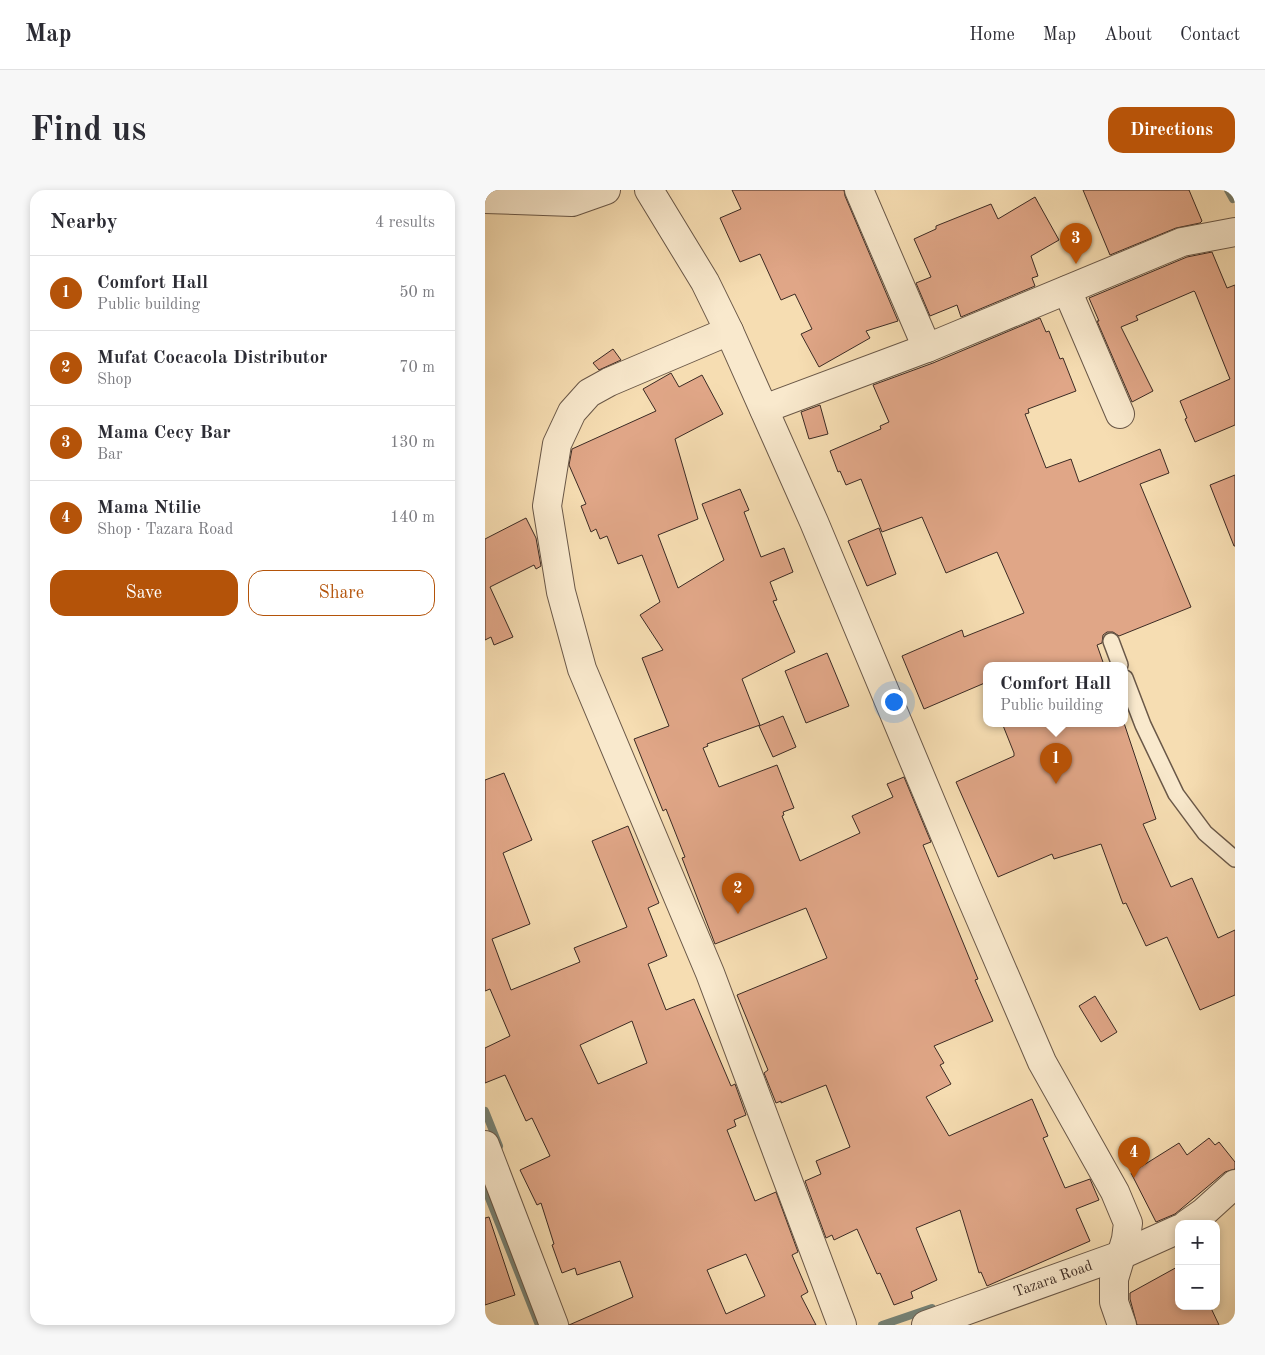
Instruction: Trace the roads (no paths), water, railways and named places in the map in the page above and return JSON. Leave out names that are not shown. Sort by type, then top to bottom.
[{"type":"street","points":[[485,199],[572,202],[606,190]]},
{"type":"street","points":[[649,190],[705,282],[729,331],[814,522],[1042,1062],[1115,1192],[1128,1223],[1126,1239],[1114,1279],[1114,1302],[1122,1325]]},
{"type":"street","points":[[859,190],[927,348]]},
{"type":"street","points":[[764,409],[927,348],[1182,242],[1235,232]]},
{"type":"street","points":[[1067,290],[1120,414]]},
{"type":"street","points":[[729,331],[609,382],[589,393],[571,412],[557,444],[547,506],[561,592],[582,669],[710,973],[842,1325]]},
{"type":"street","points":[[485,1146],[554,1325]]},
{"type":"street","points":[[1193,1220],[1235,1184]]},
{"type":"street","name":"Tazara Road","points":[[926,1325],[1121,1255],[1175,1232]]},
{"type":"lane","points":[[1111,641],[1119,662]]},
{"type":"lane","points":[[1128,686],[1143,725],[1176,794],[1205,833],[1235,859]]},
{"type":"waterway","points":[[1228,190],[1233,199]]},
{"type":"waterway","points":[[485,1111],[499,1146]]},
{"type":"waterway","points":[[485,1188],[539,1325]]},
{"type":"waterway","points":[[882,1325],[932,1308]]},
{"type":"place","name":"Mama Cecy Bar","points":[[1076,264]]},
{"type":"place","name":"Comfort Hall","points":[[1056,784]]},
{"type":"place","name":"Mufat Cocacola Distributor","points":[[738,914]]},
{"type":"place","name":"Mama Ntilie","points":[[1134,1178]]}]
